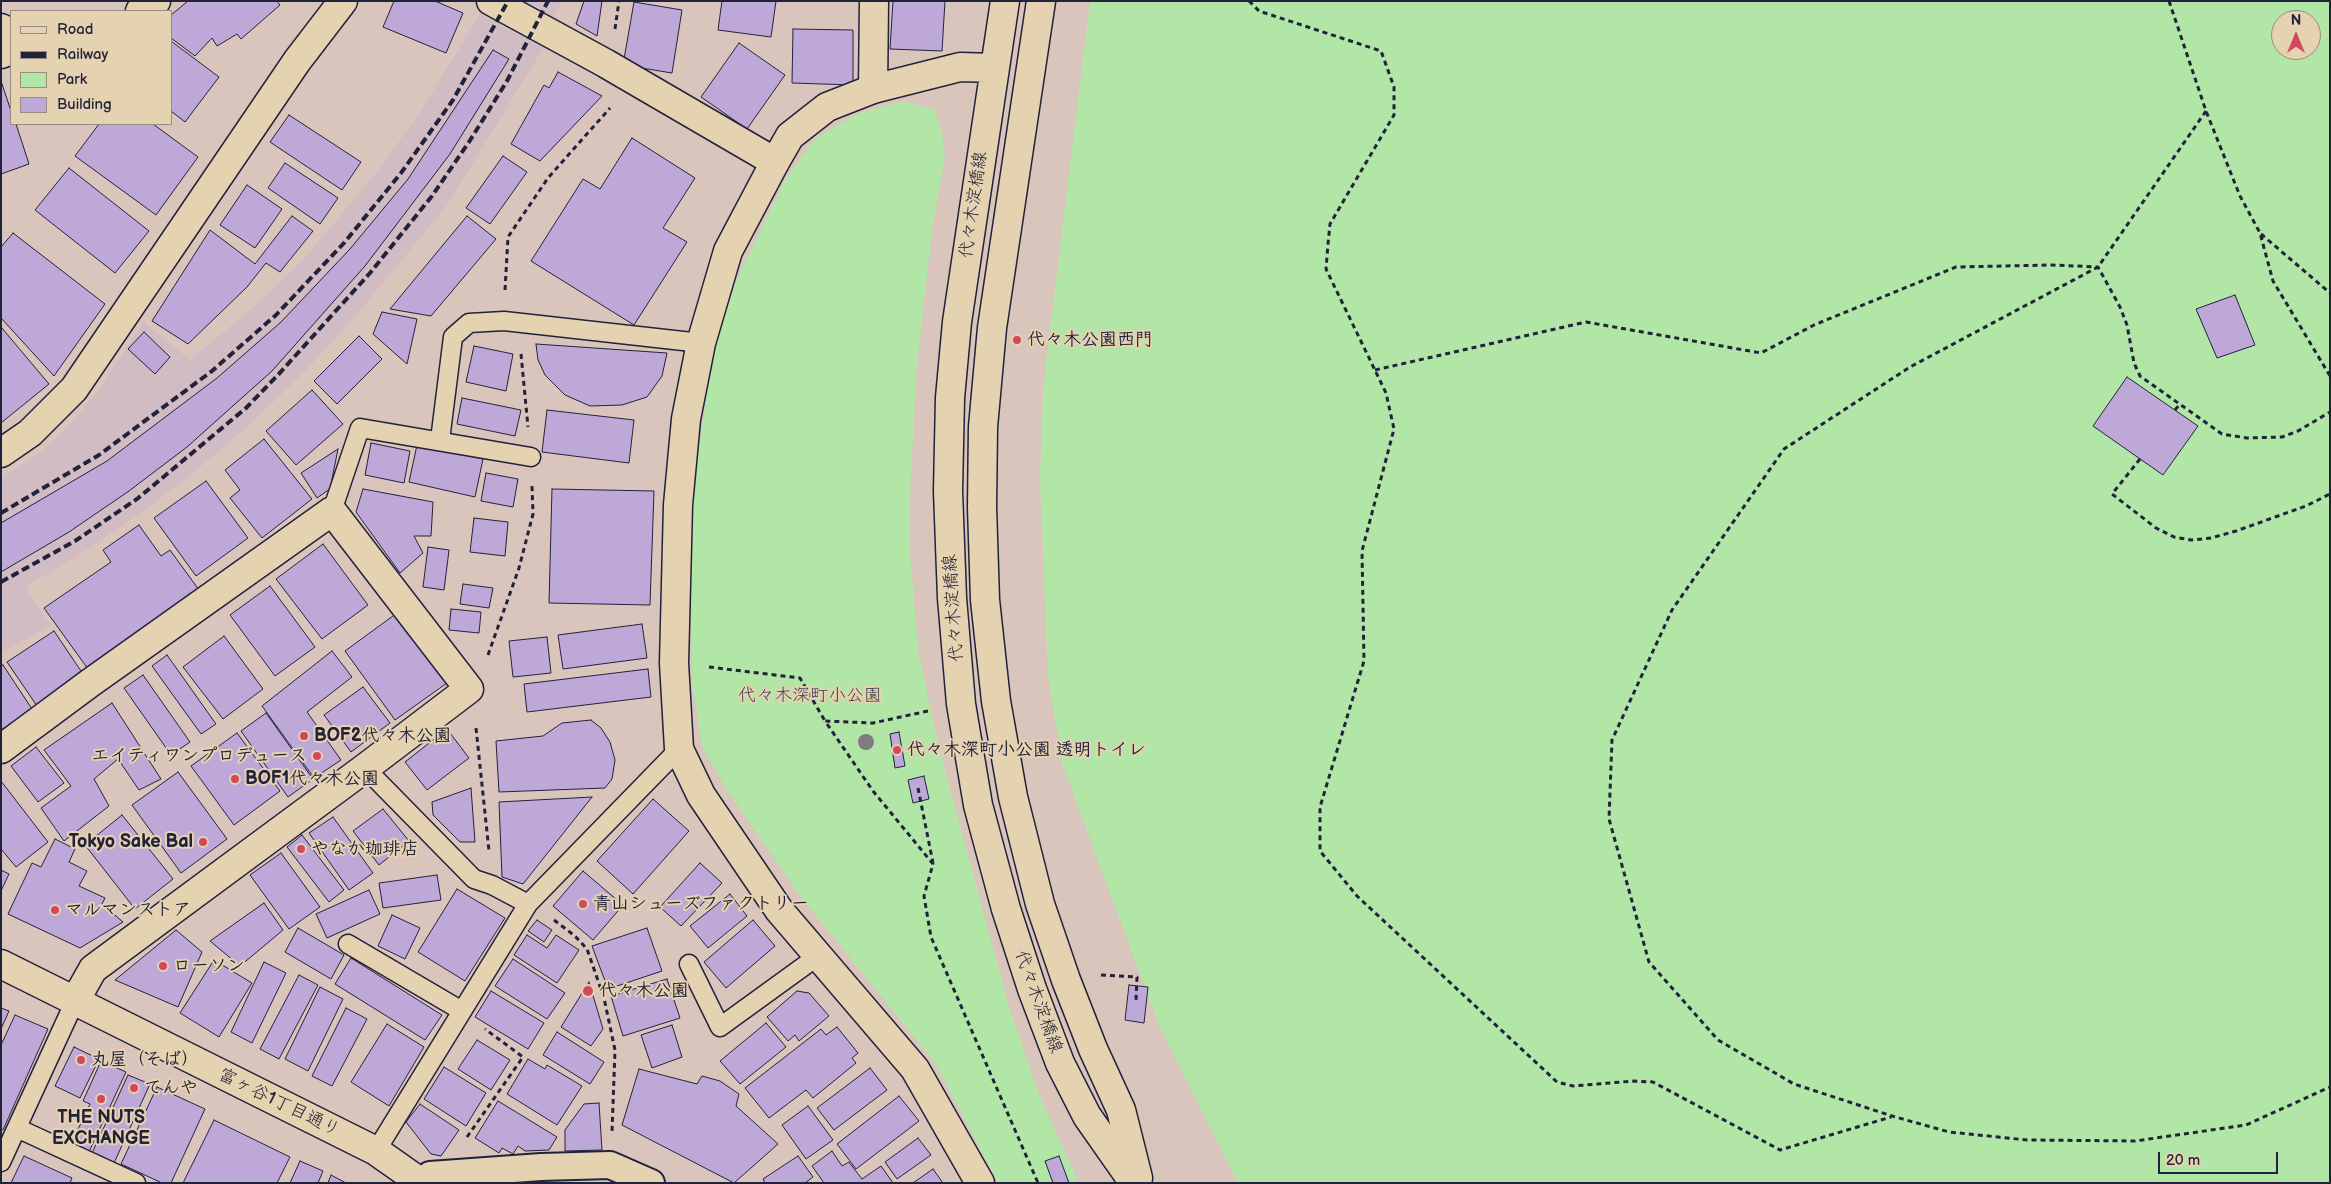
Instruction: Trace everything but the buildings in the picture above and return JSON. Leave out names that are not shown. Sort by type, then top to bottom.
[{"type":"street","points":[[142,10],[156,1]]},
{"type":"street","points":[[1,453],[30,434],[74,389],[280,85],[343,1]]},
{"type":"street","points":[[492,1],[538,25],[775,162]]},
{"type":"street","points":[[873,89],[874,1]]},
{"type":"street","name":"代々木淀橋線","points":[[1005,1],[958,312],[950,398],[948,491],[952,598],[961,704],[978,805],[1006,909],[1032,990],[1060,1062],[1087,1116],[1134,1183]]},
{"type":"street","name":"代々木淀橋線","points":[[1041,1],[991,337],[983,428],[982,506],[985,600],[996,701],[1013,798],[1040,904],[1086,1031],[1121,1110],[1139,1183]]},
{"type":"street","points":[[980,1183],[915,1069],[779,910],[701,795],[679,749],[674,668],[679,496],[686,419],[701,343],[728,251],[775,162],[790,136],[827,107],[873,89],[960,67],[995,68]]},
{"type":"street","points":[[1,749],[90,682],[332,510],[469,689],[93,969],[75,1001]]},
{"type":"street","name":"富ヶ谷1丁目通り","points":[[1,964],[376,1151],[413,1177],[432,1177]]},
{"type":"street","points":[[432,1177],[542,1167],[610,1165],[651,1183]]},
{"type":"lane","points":[[440,440],[453,337],[469,323],[504,321],[701,343]]},
{"type":"lane","points":[[332,510],[360,428],[440,440],[531,457]]},
{"type":"lane","points":[[376,1151],[528,904],[679,749]]},
{"type":"lane","points":[[365,768],[474,879],[492,884],[528,904]]},
{"type":"lane","points":[[348,944],[462,1011]]},
{"type":"lane","points":[[690,964],[720,1027],[818,956]]},
{"type":"lane","points":[[1,1162],[75,1001]]},
{"type":"lane","points":[[17,1128],[136,1183]]},
{"type":"path","points":[[1250,1],[1259,11],[1381,52],[1394,87],[1394,115],[1330,224],[1328,244],[1326,269],[1386,393],[1394,430],[1362,551],[1364,661],[1320,808],[1320,851],[1357,896],[1557,1082],[1573,1086],[1634,1081],[1653,1082],[1780,1150],[1892,1116]]},
{"type":"path","points":[[2169,1],[2206,111],[2240,196],[2260,234],[2273,281],[2330,376]]},
{"type":"path","points":[[492,884],[474,706],[469,689],[490,651],[519,568],[533,514],[531,457],[521,348],[504,321],[508,237],[548,178],[619,98],[632,79]]},
{"type":"path","points":[[2206,111],[2098,267],[1910,367],[1784,449],[1672,610],[1612,740],[1609,819],[1649,962],[1718,1040],[1794,1084],[1892,1116],[1949,1132],[2027,1140],[2135,1141],[2246,1125],[2330,1087]]},
{"type":"path","points":[[2260,234],[2330,293]]},
{"type":"path","points":[[1375,370],[1586,322],[1761,353],[1814,325],[1956,267],[2052,265],[2098,267]]},
{"type":"path","points":[[2098,267],[2120,307],[2134,363],[2140,376],[2222,434],[2247,438],[2282,437],[2298,431],[2330,412]]},
{"type":"path","points":[[2175,410],[2180,404]]},
{"type":"path","points":[[2140,459],[2112,494],[2156,528],[2174,537],[2191,540],[2211,538],[2243,529],[2306,506],[2330,494]]},
{"type":"path","points":[[674,668],[714,667],[800,678],[825,721],[873,791],[933,864]]},
{"type":"path","points":[[825,721],[873,723],[932,710]]},
{"type":"path","points":[[918,788],[933,864],[924,896],[931,937],[1038,1183]]},
{"type":"path","points":[[528,904],[575,936],[587,949],[604,998],[615,1050],[615,1102],[610,1165]]},
{"type":"path","points":[[1096,974],[1137,977],[1136,1000]]},
{"type":"path","points":[[432,1177],[456,1154],[522,1057],[462,1011]]},
{"type":"shaded area","points":[[524,1],[561,1],[554,16]]},
{"type":"shaded area","points":[[480,14],[544,47],[448,204],[353,319],[308,368],[256,419],[198,469],[143,512],[79,555],[25,587],[51,626],[1,652],[1,478],[30,460],[65,430],[99,390],[143,322],[190,360],[257,304],[303,260],[380,168],[420,112]]},
{"type":"green space","points":[[1090,1],[2330,1],[2330,1183],[1238,1183],[1160,1028],[1063,766],[1048,677],[1040,479],[1043,388]]},
{"type":"green space","name":"代々木深町小公園","points":[[905,101],[935,110],[942,133],[945,156],[932,230],[917,364],[910,495],[910,551],[918,650],[939,748],[1009,1007],[1039,1094],[1079,1183],[998,1183],[936,1064],[801,897],[727,790],[702,746],[692,683],[691,578],[695,479],[713,346],[736,281],[785,180],[815,139],[858,113]]},
{"type":"railway","points":[[1,513],[99,455],[212,371],[276,315],[344,243],[401,173],[453,100],[508,1]]},
{"type":"railway","points":[[1,582],[75,541],[137,499],[246,408],[277,376],[370,273],[432,196],[507,81],[548,1]]},
{"type":"place","name":"代々木公園西門","points":[[1017,340]]},
{"type":"place","name":"BOF2代々木公園","points":[[304,736]]},
{"type":"place","name":"代々木深町小公園 透明トイレ","points":[[897,750]]},
{"type":"place","name":"エイティワンプロデュース","points":[[317,756]]},
{"type":"place","name":"BOF1代々木公園","points":[[235,779]]},
{"type":"place","name":"Tokyo Sake Bal","points":[[203,842]]},
{"type":"place","name":"やなか珈琲店","points":[[301,849]]},
{"type":"place","name":"青山シューズファクトリー","points":[[583,904]]},
{"type":"place","name":"マルマンストア","points":[[55,910]]},
{"type":"place","name":"ローソン","points":[[163,966]]},
{"type":"place","name":"代々木公園","points":[[588,991]]},
{"type":"place","name":"丸屋（そば）","points":[[81,1060]]},
{"type":"place","name":"てんや","points":[[134,1088]]},
{"type":"place","name":"THE NUTS EXCHANGE","points":[[101,1099]]}]
